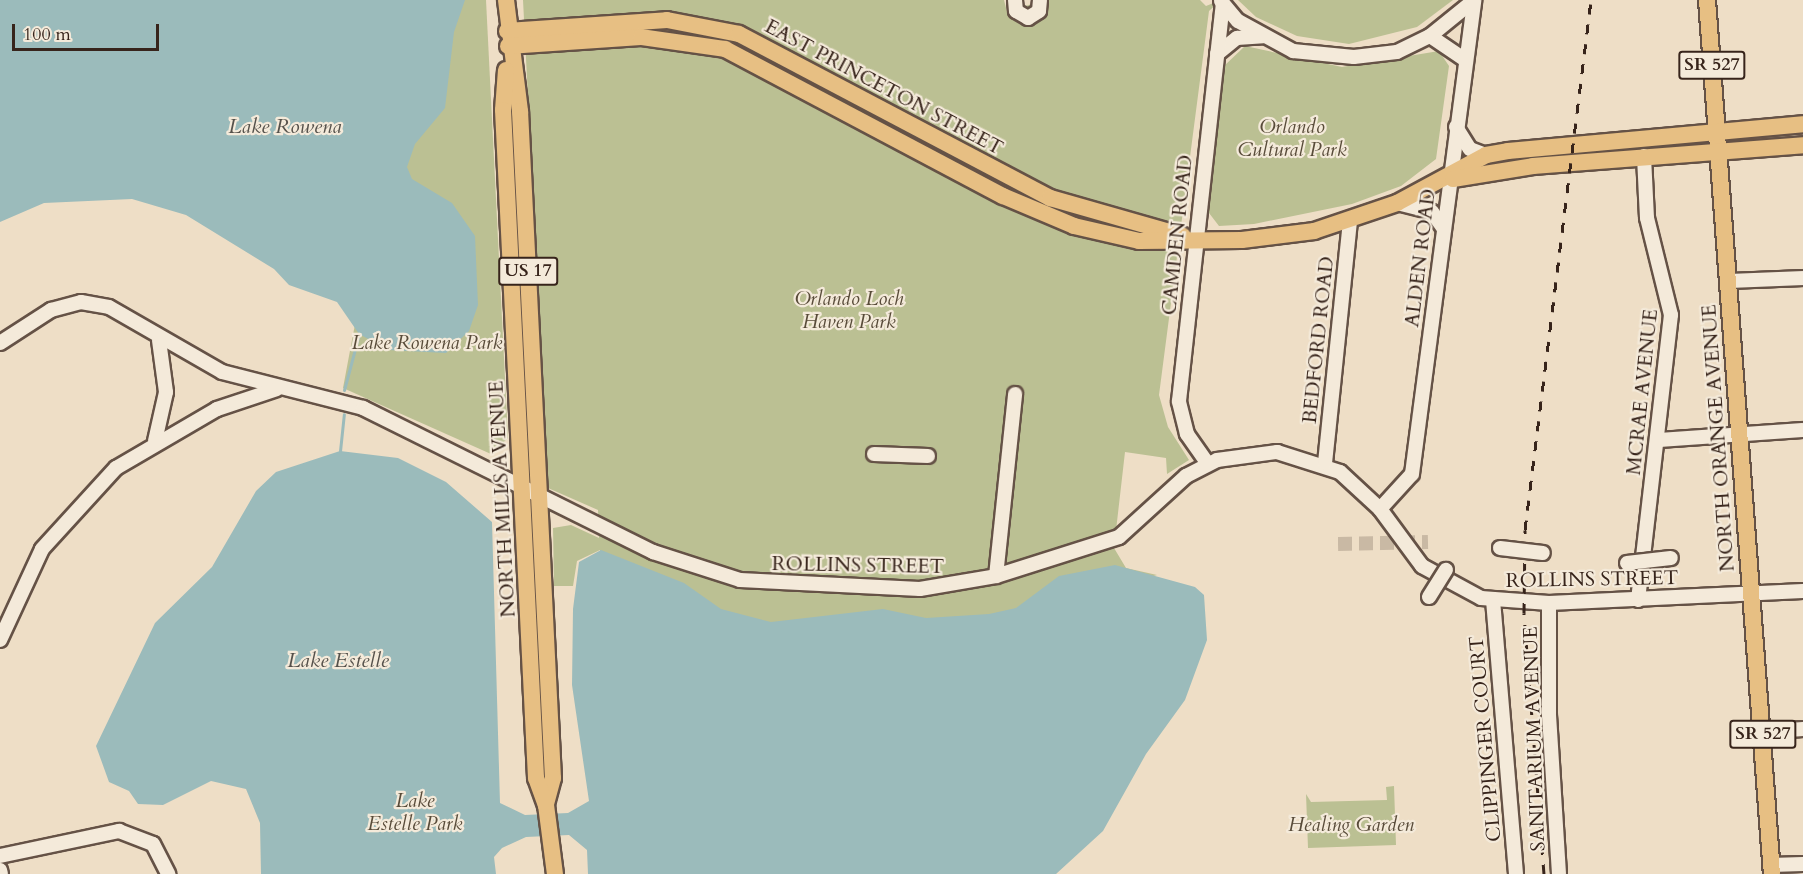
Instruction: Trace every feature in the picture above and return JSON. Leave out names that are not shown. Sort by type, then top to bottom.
[{"type":"main road","name":"NORTH MILLS AVENUE","points":[[506,0],[508,38],[520,111],[553,778],[546,805],[548,846],[555,874]]},
{"type":"main road","name":"NORTH ORANGE AVENUE","points":[[1707,0],[1730,281],[1749,594],[1762,732],[1771,870]]},
{"type":"main road","name":"EAST PRINCETON STREET","points":[[508,38],[637,21],[716,27],[772,49],[1050,198],[1196,240]]},
{"type":"main road","name":"EAST PRINCETON STREET","points":[[508,38],[641,37],[699,42],[755,60],[934,157],[1074,226],[1139,241],[1281,236],[1350,221],[1449,179],[1486,155],[1718,130],[1803,124]]},
{"type":"main road","name":"NORTH MILLS AVENUE","points":[[508,38],[503,110],[536,778],[546,805]]},
{"type":"main road","name":"EAST PRINCETON STREET","points":[[1449,179],[1644,156],[1803,146]]},
{"type":"main road","name":"NORTH MILLS AVENUE","points":[[543,874],[548,846]]},
{"type":"street","points":[[1015,0],[1016,11],[1028,18],[1040,11],[1040,0]]},
{"type":"street","points":[[1222,2],[1263,36],[1293,51],[1354,57],[1397,52],[1430,36],[1474,0]]},
{"type":"street","name":"ALDEN ROAD","points":[[1380,509],[1412,474],[1464,59],[1474,0]]},
{"type":"street","name":"CAMDEN ROAD","points":[[1208,464],[1187,434],[1179,401],[1222,2]]},
{"type":"street","points":[[1217,54],[1237,38],[1263,36]]},
{"type":"street","points":[[1430,36],[1464,59]]},
{"type":"street","points":[[1456,127],[1470,148],[1486,155]]},
{"type":"street","points":[[917,148],[926,132]]},
{"type":"street","points":[[934,157],[942,141]]},
{"type":"street","name":"MCRAE AVENUE","points":[[1638,600],[1659,440],[1671,301],[1653,256],[1644,156]]},
{"type":"street","points":[[1397,203],[1431,212],[1443,228]]},
{"type":"street","name":"BEDFORD ROAD","points":[[1325,463],[1350,221]]},
{"type":"street","points":[[1730,281],[1803,278]]},
{"type":"street","name":"ROLLINS STREET","points":[[0,343],[51,310],[81,302],[109,307],[159,340],[222,372],[277,389],[363,408],[653,552],[740,580],[920,589],[996,576],[1119,537],[1179,482],[1208,464],[1277,452],[1325,463],[1380,509],[1422,566],[1459,590],[1492,600],[1549,603],[1803,591]]},
{"type":"street","points":[[155,441],[166,392],[159,340]]},
{"type":"street","points":[[0,640],[15,598],[66,517],[116,468],[155,441],[218,409],[277,389]]},
{"type":"street","points":[[996,576],[1015,394]]},
{"type":"street","points":[[1659,440],[1803,430]]},
{"type":"street","points":[[874,454],[928,456]]},
{"type":"street","points":[[1500,548],[1543,553]]},
{"type":"street","points":[[1628,563],[1671,558]]},
{"type":"street","points":[[1429,597],[1446,570]]},
{"type":"street","name":"CLIPPINGER COURT","points":[[1492,600],[1516,874]]},
{"type":"street","name":"SANITARIUM AVENUE","points":[[1549,603],[1549,715],[1559,874]]},
{"type":"street","points":[[1762,732],[1803,729]]},
{"type":"street","points":[[0,856],[119,831],[153,844],[168,874]]},
{"type":"street","points":[[1771,870],[1803,864]]},
{"type":"green space","name":"Lake Rowena Park","points":[[416,0],[486,0],[508,438],[491,454],[343,388]]},
{"type":"green space","name":"Orlando Loch Haven Park","points":[[523,0],[1004,0],[1007,12],[1044,0],[1200,0],[1206,6],[1221,0],[1209,11],[1159,395],[1168,427],[1189,460],[1167,474],[1166,458],[1125,452],[1114,548],[1126,568],[1157,575],[1049,607],[796,646],[601,582],[600,550],[577,561],[573,586],[554,586],[553,528],[571,525],[599,538],[598,510],[548,488]]},
{"type":"green space","points":[[1238,0],[1453,0],[1417,27],[1349,44],[1297,36],[1256,17]]},
{"type":"green space","name":"Orlando Cultural Park","points":[[1245,46],[1342,67],[1439,51],[1449,66],[1436,159],[1401,186],[1352,204],[1254,224],[1219,226],[1209,213],[1208,201],[1223,67]]},
{"type":"green space","name":"Healing Garden","points":[[1394,786],[1396,845],[1308,848],[1306,794],[1311,802],[1387,800],[1386,787]]},
{"type":"water","name":"Lake Rowena","points":[[0,0],[465,0],[454,32],[445,108],[415,144],[407,167],[412,179],[452,203],[475,236],[478,305],[469,331],[446,353],[389,350],[359,334],[337,302],[289,285],[274,269],[186,215],[132,199],[44,203],[0,222]]},
{"type":"water","name":"Lake Estelle","points":[[340,451],[398,458],[446,482],[492,522],[500,803],[525,815],[568,813],[589,801],[572,685],[573,609],[579,562],[601,550],[684,583],[721,609],[771,622],[883,609],[926,618],[989,614],[1016,608],[1059,576],[1115,565],[1195,587],[1204,595],[1207,640],[1185,700],[1146,754],[1103,831],[1056,874],[588,874],[587,850],[569,835],[526,837],[502,848],[494,857],[496,874],[261,874],[260,823],[246,789],[211,781],[163,805],[138,804],[129,791],[109,782],[96,746],[155,623],[212,567],[256,491],[276,472]]},
{"type":"waterway","points":[[344,390],[359,334]]},
{"type":"waterway","points":[[340,451],[344,414]]},
{"type":"tunnel","points":[[1338,544],[1428,542]]},
{"type":"railway","points":[[1544,874],[1524,613],[1525,530],[1591,0]]},
{"type":"park label","name":"Lake Estelle Park","points":[[415,812]]}]
